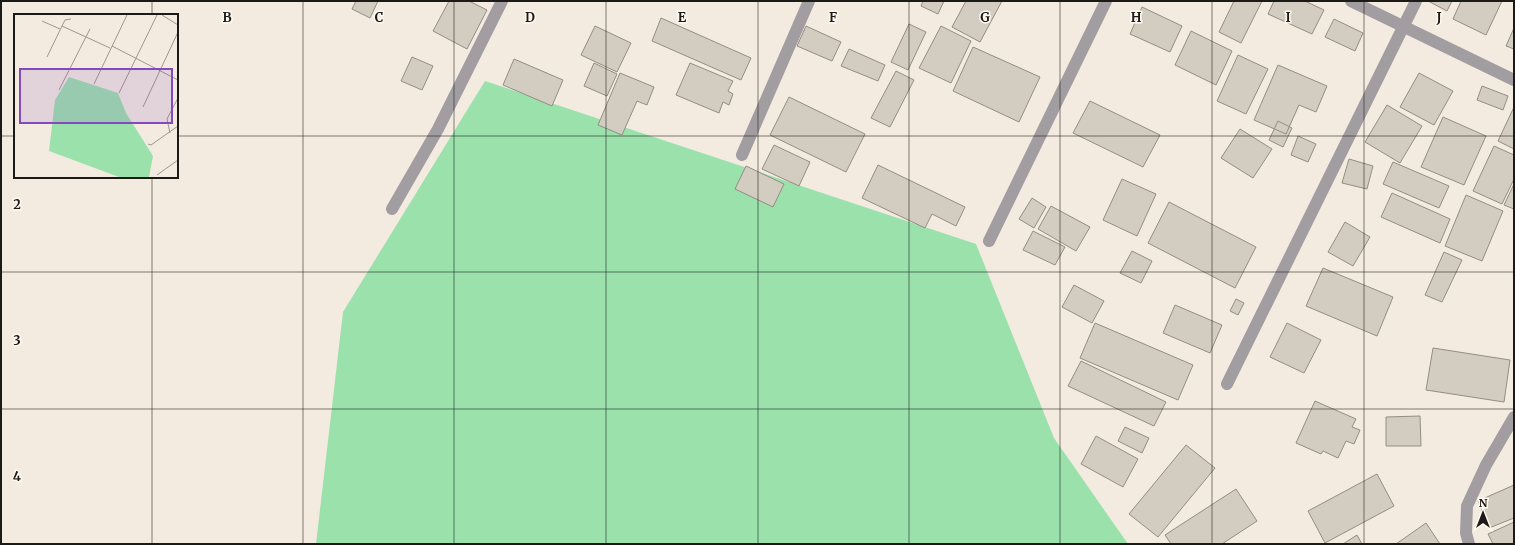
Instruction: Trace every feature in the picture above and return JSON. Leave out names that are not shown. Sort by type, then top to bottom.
[{"type":"street","points":[[392,209],[438,129],[502,1]]},
{"type":"street","points":[[742,155],[809,1]]},
{"type":"street","points":[[989,242],[1106,1]]},
{"type":"street","points":[[1351,1],[1514,80]]},
{"type":"street","points":[[1227,384],[1416,1]]},
{"type":"street","points":[[1469,544],[1466,533],[1467,506],[1486,465],[1514,416]]},
{"type":"green space","points":[[485,81],[976,244],[1054,438],[1128,544],[316,544],[343,312]]},
{"type":"building","points":[[356,1],[378,1],[370,18],[352,9]]},
{"type":"building","points":[[449,1],[469,1],[487,10],[467,49],[433,31]]},
{"type":"building","points":[[923,1],[944,1],[938,14],[921,6]]},
{"type":"building","points":[[966,1],[1002,1],[980,42],[952,27]]},
{"type":"building","points":[[1234,1],[1262,1],[1241,43],[1219,32]]},
{"type":"building","points":[[1274,1],[1305,1],[1324,10],[1312,34],[1268,14]]},
{"type":"building","points":[[1428,1],[1452,1],[1447,11]]},
{"type":"building","points":[[1461,1],[1502,1],[1486,35],[1453,19]]},
{"type":"building","points":[[1142,7],[1182,26],[1170,52],[1130,34]]},
{"type":"building","points":[[661,18],[751,58],[741,80],[652,41]]},
{"type":"building","points":[[1334,19],[1363,33],[1355,51],[1325,37]]},
{"type":"building","points":[[909,24],[926,32],[908,70],[891,62]]},
{"type":"building","points":[[595,26],[631,43],[617,72],[581,55]]},
{"type":"building","points":[[806,26],[841,42],[832,61],[797,46]]},
{"type":"building","points":[[941,26],[971,41],[951,83],[919,68]]},
{"type":"building","points":[[1514,28],[1514,49],[1506,46]]},
{"type":"building","points":[[1191,31],[1232,51],[1216,85],[1175,65]]},
{"type":"building","points":[[973,47],[1040,77],[1019,122],[953,91]]},
{"type":"building","points":[[849,49],[885,65],[878,81],[841,66]]},
{"type":"building","points":[[1238,55],[1268,69],[1246,114],[1217,101]]},
{"type":"building","points":[[412,57],[433,66],[422,90],[401,81]]},
{"type":"building","points":[[514,59],[563,80],[552,106],[503,85]]},
{"type":"building","points":[[594,63],[617,74],[607,96],[584,86]]},
{"type":"building","points":[[690,63],[733,81],[728,91],[733,94],[729,105],[723,102],[719,113],[676,95]]},
{"type":"building","points":[[1278,65],[1327,86],[1316,112],[1299,105],[1286,134],[1254,120]]},
{"type":"building","points":[[896,71],[914,80],[890,127],[871,118]]},
{"type":"building","points":[[620,73],[654,87],[647,105],[637,101],[622,135],[598,125]]},
{"type":"building","points":[[1419,73],[1453,91],[1434,125],[1400,107]]},
{"type":"building","points":[[1482,86],[1508,96],[1503,110],[1477,100]]},
{"type":"building","points":[[789,97],[865,134],[846,172],[770,135]]},
{"type":"building","points":[[1090,101],[1160,135],[1143,167],[1073,133]]},
{"type":"building","points":[[1387,105],[1422,126],[1400,163],[1365,142]]},
{"type":"building","points":[[1514,107],[1514,149],[1498,141]]},
{"type":"building","points":[[1443,117],[1486,136],[1464,185],[1421,167]]},
{"type":"building","points":[[1278,121],[1292,128],[1283,147],[1269,140]]},
{"type":"building","points":[[1240,129],[1272,149],[1253,178],[1221,158]]},
{"type":"building","points":[[1298,136],[1316,144],[1308,162],[1291,155]]},
{"type":"building","points":[[774,145],[810,162],[799,186],[762,169]]},
{"type":"building","points":[[1494,146],[1514,155],[1514,179],[1502,204],[1473,191]]},
{"type":"building","points":[[1349,159],[1373,166],[1367,189],[1342,183]]},
{"type":"building","points":[[1393,162],[1449,186],[1439,208],[1383,184]]},
{"type":"building","points":[[878,165],[965,207],[956,226],[932,214],[925,228],[862,198]]},
{"type":"building","points":[[746,166],[784,184],[773,207],[735,189]]},
{"type":"building","points":[[1122,179],[1156,194],[1137,236],[1103,220]]},
{"type":"building","points":[[1514,184],[1514,209],[1504,205]]},
{"type":"building","points":[[1392,193],[1450,219],[1440,243],[1381,217]]},
{"type":"building","points":[[1466,195],[1503,211],[1482,261],[1445,246]]},
{"type":"building","points":[[1032,198],[1046,207],[1034,228],[1019,219]]},
{"type":"building","points":[[1169,202],[1256,247],[1235,288],[1148,243]]},
{"type":"building","points":[[1051,206],[1090,227],[1076,251],[1038,229]]},
{"type":"building","points":[[1345,222],[1370,237],[1353,266],[1328,252]]},
{"type":"building","points":[[1033,231],[1065,247],[1055,265],[1023,250]]},
{"type":"building","points":[[1132,251],[1152,261],[1141,283],[1120,273]]},
{"type":"building","points":[[1444,252],[1462,260],[1442,302],[1425,295]]},
{"type":"building","points":[[1323,268],[1393,297],[1377,336],[1306,306]]},
{"type":"building","points":[[1074,285],[1104,301],[1092,323],[1062,307]]},
{"type":"building","points":[[1236,299],[1244,303],[1238,315],[1230,311]]},
{"type":"building","points":[[1175,305],[1222,325],[1210,353],[1163,333]]},
{"type":"building","points":[[1095,323],[1193,365],[1178,400],[1080,358]]},
{"type":"building","points":[[1287,323],[1321,340],[1304,373],[1270,357]]},
{"type":"building","points":[[1433,348],[1510,360],[1504,402],[1426,390]]},
{"type":"building","points":[[1081,361],[1166,402],[1154,426],[1068,386]]},
{"type":"building","points":[[1315,401],[1356,419],[1352,427],[1360,430],[1354,444],[1346,441],[1338,458],[1323,451],[1321,454],[1296,443]]},
{"type":"building","points":[[1420,416],[1421,446],[1386,446],[1386,417]]},
{"type":"building","points":[[1125,427],[1149,438],[1142,453],[1118,441]]},
{"type":"building","points":[[1096,436],[1138,459],[1123,487],[1081,464]]},
{"type":"building","points":[[1186,445],[1215,468],[1158,537],[1129,514]]},
{"type":"building","points":[[1377,474],[1394,506],[1325,543],[1308,511]]},
{"type":"building","points":[[1514,485],[1514,518],[1489,528],[1478,501]]},
{"type":"building","points":[[1236,489],[1257,521],[1222,544],[1171,544],[1165,535]]},
{"type":"building","points":[[1514,522],[1514,544],[1493,544],[1488,534]]},
{"type":"building","points":[[1426,523],[1440,544],[1396,544]]},
{"type":"building","points":[[1357,535],[1362,544],[1343,544]]}]
